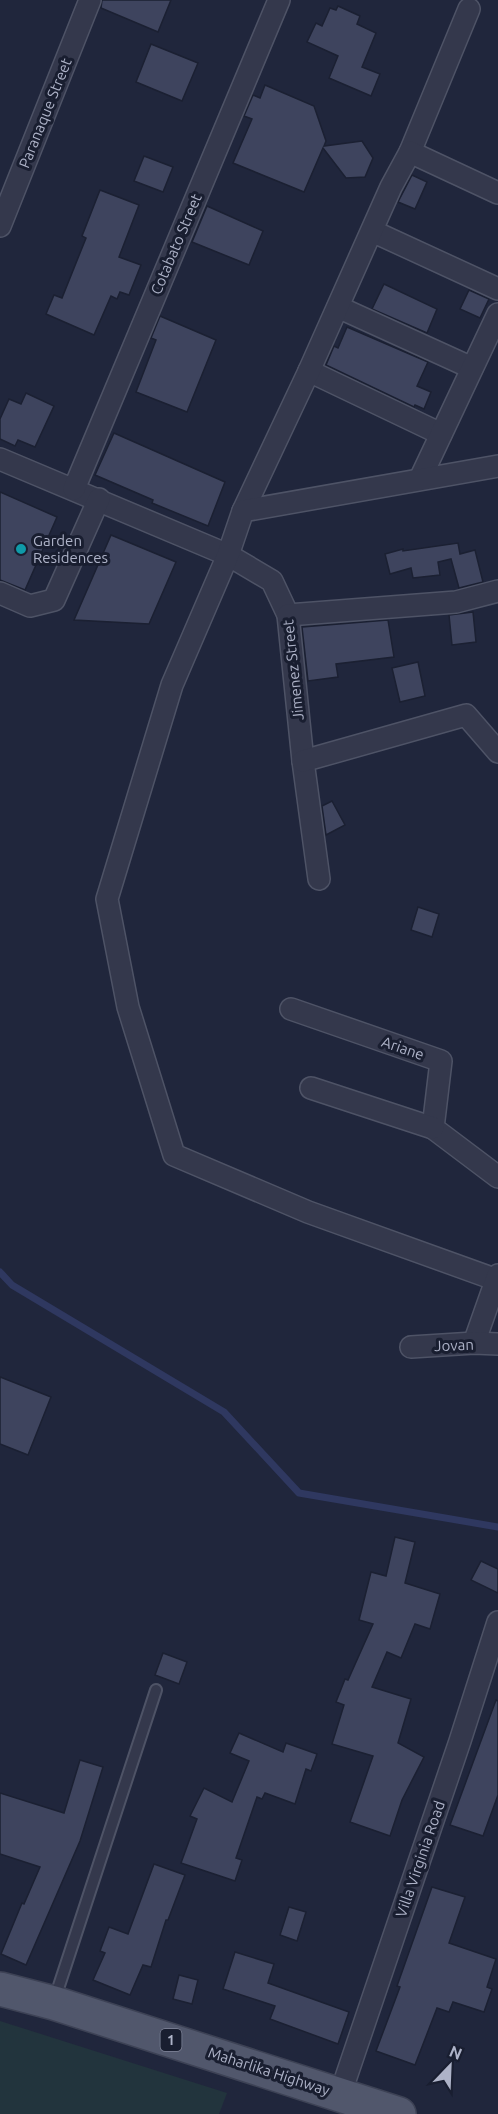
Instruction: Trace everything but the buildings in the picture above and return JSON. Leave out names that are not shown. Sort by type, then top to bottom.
[{"type":"main road","name":"Maharlika Highway","points":[[0,1989],[54,2003],[399,2114]]},
{"type":"street","name":"Paranaque Street","points":[[0,226],[90,0]]},
{"type":"street","name":"Cotabato Street","points":[[74,489],[279,0]]},
{"type":"street","points":[[469,9],[410,152],[243,511],[228,555],[172,685],[107,898],[128,1007],[174,1155],[308,1212],[497,1278],[474,1343]]},
{"type":"street","points":[[410,152],[498,193]]},
{"type":"street","points":[[372,231],[498,289]]},
{"type":"street","points":[[338,307],[472,368]]},
{"type":"street","points":[[420,479],[498,314]]},
{"type":"street","points":[[309,371],[441,434]]},
{"type":"street","name":"Jimenez Street","points":[[0,459],[228,555],[272,580],[288,615],[303,761],[319,879]]},
{"type":"street","points":[[243,511],[498,466]]},
{"type":"street","points":[[0,593],[30,606],[54,600],[99,499]]},
{"type":"street","points":[[288,615],[456,602],[498,591]]},
{"type":"street","points":[[303,761],[466,715],[498,752]]},
{"type":"street","name":"Ariane","points":[[291,1010],[441,1061],[432,1128]]},
{"type":"street","points":[[311,1088],[432,1128],[498,1177]]},
{"type":"street","name":"Jovan","points":[[411,1347],[474,1343],[498,1344]]},
{"type":"street","name":"Villa Virginia Road","points":[[340,2095],[498,1622]]},
{"type":"lane","points":[[54,2003],[156,1690]]},
{"type":"shaded area","points":[[0,2021],[227,2093],[219,2114],[0,2114]]},
{"type":"waterway","points":[[0,1272],[12,1285],[224,1412],[299,1493],[498,1527]]},
{"type":"place","name":"Garden Residences","points":[[21,549]]}]
